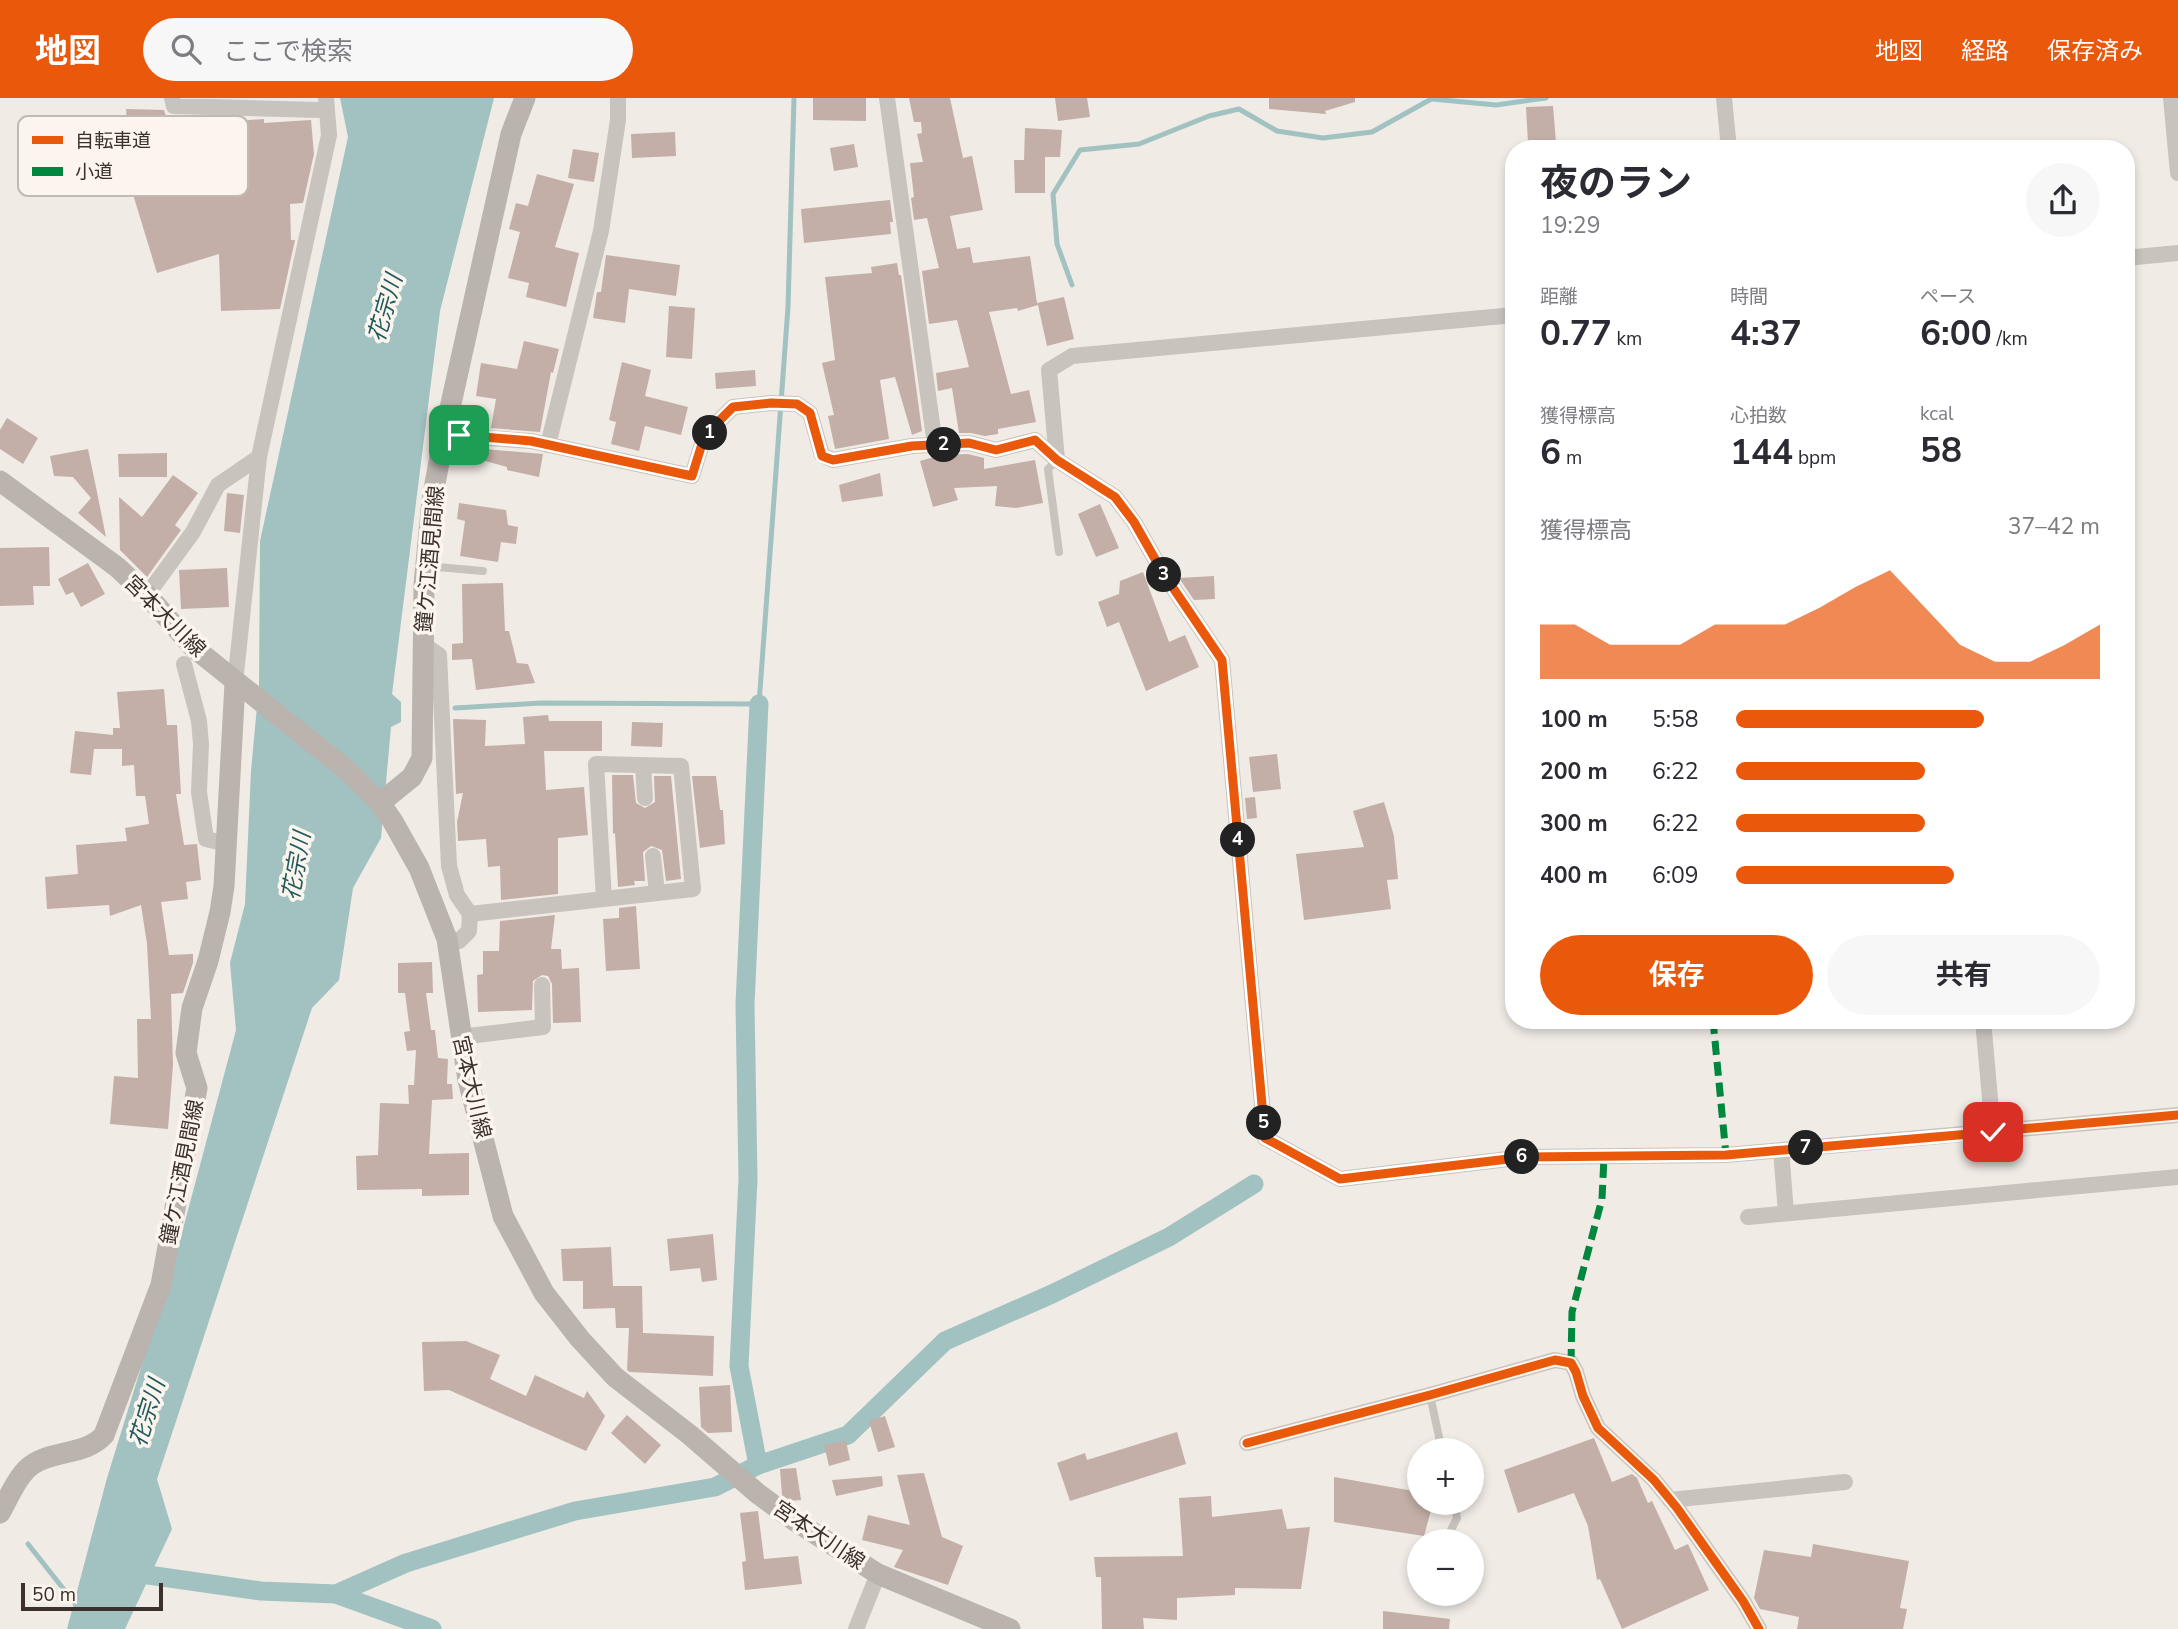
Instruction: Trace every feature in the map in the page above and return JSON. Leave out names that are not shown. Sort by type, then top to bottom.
[{"type":"main road","name":"鐘ケ江酒見間線","points":[[387,806],[412,777],[422,758],[426,566],[432,500],[443,435],[511,134],[525,98]]},
{"type":"main road","name":"宮本大川線","points":[[0,481],[117,567],[147,595],[193,647],[348,771],[387,806],[419,868],[447,939],[468,1080],[503,1216],[544,1293],[580,1339],[615,1377],[690,1435],[757,1493],[878,1574],[1010,1629]]},
{"type":"main road","name":"鐘ケ江酒見間線","points":[[0,1513],[26,1470],[41,1461],[95,1445],[104,1435],[161,1285],[197,1088],[186,1053],[192,1008],[208,961],[220,912],[242,687]]},
{"type":"street","points":[[172,98],[174,106],[323,104],[330,135],[259,457],[242,687]]},
{"type":"street","points":[[548,445],[601,231],[618,120],[618,98]]},
{"type":"street","points":[[887,98],[935,445]]},
{"type":"street","points":[[1724,98],[1728,140]]},
{"type":"street","points":[[2171,98],[2178,173]]},
{"type":"street","points":[[2135,257],[2178,253]]},
{"type":"street","points":[[1057,460],[1049,370],[1072,356],[1505,317]]},
{"type":"street","points":[[443,435],[531,441],[692,476],[701,447],[716,424],[733,407],[771,403],[797,404],[810,413],[822,456],[833,460],[912,446],[969,443],[996,450],[1035,440],[1057,460],[1115,497],[1134,522],[1163,573],[1222,660],[1265,1138],[1340,1179],[1525,1157],[1726,1155],[2178,1115]]},
{"type":"street","points":[[147,595],[193,532],[218,485],[259,457]]},
{"type":"street","points":[[423,644],[439,655],[449,866],[457,895],[470,914],[469,932],[459,941],[447,939]]},
{"type":"street","points":[[184,664],[199,721],[199,792],[206,839],[227,844]]},
{"type":"street","points":[[470,914],[604,899],[657,893],[693,889],[681,766],[596,764],[604,899]]},
{"type":"street","points":[[643,765],[645,799]]},
{"type":"street","points":[[653,856],[657,893]]},
{"type":"street","points":[[460,1037],[543,1027],[541,985]]},
{"type":"street","points":[[1984,1029],[1993,1132]]},
{"type":"street","points":[[1781,1150],[1786,1213]]},
{"type":"street","points":[[1748,1217],[2178,1177]]},
{"type":"street","points":[[1247,1443],[1555,1360],[1571,1363],[1598,1428],[1654,1480],[1743,1601],[1759,1629]]},
{"type":"street","points":[[1670,1500],[1844,1482]]},
{"type":"street","points":[[856,1629],[878,1574]]},
{"type":"lane","points":[[1057,460],[1048,469],[1059,552]]},
{"type":"lane","points":[[426,566],[482,571]]},
{"type":"lane","points":[[1430,1395],[1439,1438]]},
{"type":"water","name":"花宗川","points":[[340,98],[494,98],[440,311],[392,694],[401,702],[401,722],[391,727],[381,838],[353,888],[339,980],[312,1008],[157,1479],[172,1529],[125,1629],[67,1629],[107,1478],[179,1244],[236,1030],[230,963],[245,904],[251,771],[259,685],[260,541],[348,137]]},
{"type":"building","points":[[813,98],[866,98],[866,121],[813,120]]},
{"type":"building","points":[[909,98],[950,98],[963,158],[972,156],[983,210],[950,216],[957,249],[970,247],[973,263],[1030,256],[1037,303],[1064,297],[1074,339],[1047,346],[1038,305],[1018,311],[1017,308],[989,312],[1011,394],[1029,390],[1036,422],[998,429],[998,434],[985,436],[959,433],[952,388],[938,391],[936,373],[969,367],[957,320],[929,324],[922,271],[939,268],[927,218],[914,220],[910,163],[923,162],[917,134],[922,133],[921,122],[914,122]]},
{"type":"building","points":[[1055,98],[1087,98],[1090,117],[1058,121]]},
{"type":"building","points":[[1269,98],[1355,98],[1355,102],[1325,111],[1326,114],[1269,109]]},
{"type":"building","points":[[1553,106],[1556,140],[1528,140],[1526,107]]},
{"type":"building","points":[[126,109],[164,110],[166,116],[127,116]]},
{"type":"building","points":[[264,119],[264,123],[311,120],[314,154],[303,203],[290,204],[291,240],[295,240],[280,309],[221,311],[219,254],[157,273],[134,196],[248,196],[248,120]]},
{"type":"building","points":[[1025,128],[1062,130],[1060,157],[1045,157],[1045,193],[1015,193],[1014,160],[1024,160]]},
{"type":"building","points":[[675,132],[676,156],[632,158],[631,134]]},
{"type":"building","points":[[854,144],[858,167],[834,171],[830,148]]},
{"type":"building","points":[[573,149],[599,153],[594,182],[568,178]]},
{"type":"building","points":[[537,174],[574,184],[555,247],[579,253],[566,307],[526,297],[529,283],[508,278],[520,232],[509,229],[516,203],[528,206]]},
{"type":"building","points":[[890,200],[893,222],[890,222],[891,234],[804,243],[801,209]]},
{"type":"building","points":[[606,255],[680,265],[676,296],[629,289],[625,323],[593,318],[597,292],[601,292]]},
{"type":"building","points":[[897,263],[901,275],[922,431],[912,435],[895,377],[880,380],[889,439],[835,449],[828,416],[834,415],[822,363],[835,360],[825,277],[872,273],[871,267]]},
{"type":"building","points":[[669,306],[695,308],[692,359],[666,357]]},
{"type":"building","points":[[524,341],[559,349],[553,373],[551,372],[540,432],[491,428],[496,399],[476,396],[481,363],[517,369]]},
{"type":"building","points":[[622,362],[651,370],[645,396],[688,407],[681,435],[645,426],[639,451],[611,444],[616,422],[609,420]]},
{"type":"building","points":[[755,370],[756,386],[716,389],[715,373]]},
{"type":"building","points":[[7,418],[38,438],[23,464],[0,449],[0,430]]},
{"type":"building","points":[[473,448],[543,454],[539,477],[507,470],[507,467],[471,457]]},
{"type":"building","points":[[88,449],[106,537],[78,513],[91,498],[73,477],[54,476],[50,456]]},
{"type":"building","points":[[167,453],[167,477],[119,477],[118,454]]},
{"type":"building","points":[[968,454],[984,458],[984,469],[1035,460],[1043,503],[1016,508],[995,506],[997,486],[954,488],[958,500],[933,507],[920,461],[941,455]]},
{"type":"building","points":[[880,473],[883,496],[842,502],[839,485]]},
{"type":"building","points":[[173,475],[198,493],[175,525],[181,530],[147,577],[120,550],[119,497],[142,517]]},
{"type":"building","points":[[227,493],[244,495],[240,533],[224,531]]},
{"type":"building","points":[[459,503],[506,510],[508,525],[518,527],[516,544],[501,542],[498,562],[460,556],[465,521],[457,519]]},
{"type":"building","points":[[1100,504],[1119,548],[1096,557],[1078,514]]},
{"type":"building","points":[[49,547],[50,586],[33,586],[34,605],[0,606],[0,548]]},
{"type":"building","points":[[88,563],[105,594],[81,607],[73,592],[66,595],[58,579]]},
{"type":"building","points":[[227,568],[229,607],[181,609],[179,570]]},
{"type":"building","points":[[1143,572],[1169,642],[1185,635],[1199,667],[1146,691],[1119,622],[1107,627],[1098,602],[1119,594],[1120,581]]},
{"type":"building","points":[[1214,576],[1215,599],[1194,600],[1179,578]]},
{"type":"building","points":[[503,583],[505,631],[509,631],[517,663],[528,664],[535,683],[476,690],[472,659],[452,660],[452,644],[463,643],[462,584]]},
{"type":"building","points":[[164,689],[167,725],[177,725],[181,794],[176,794],[184,845],[197,844],[201,880],[186,882],[188,899],[161,902],[169,955],[193,954],[193,963],[183,993],[171,994],[173,1065],[168,1129],[110,1124],[114,1076],[138,1078],[137,1019],[151,1019],[147,944],[141,905],[110,916],[109,905],[47,909],[45,877],[78,874],[76,845],[127,841],[125,828],[149,824],[145,796],[136,796],[134,765],[122,766],[122,749],[94,749],[91,775],[70,773],[75,731],[113,735],[113,728],[120,728],[117,692]]},
{"type":"building","points":[[548,715],[549,721],[602,721],[602,751],[544,751],[546,790],[584,787],[588,835],[558,838],[558,894],[501,900],[500,866],[488,867],[486,839],[458,841],[457,822],[463,793],[456,794],[453,719],[486,720],[485,746],[525,744],[523,717]]},
{"type":"building","points":[[632,722],[663,723],[662,747],[631,746]]},
{"type":"building","points":[[1277,754],[1281,789],[1253,792],[1249,757]]},
{"type":"building","points":[[612,775],[633,775],[636,803],[645,808],[655,802],[654,776],[671,776],[681,879],[666,881],[662,850],[651,846],[643,852],[645,881],[634,881],[635,885],[618,887],[615,833],[613,834]]},
{"type":"building","points":[[692,776],[716,776],[720,810],[723,810],[725,844],[700,848]]},
{"type":"building","points":[[1255,797],[1257,818],[1247,819],[1245,798]]},
{"type":"building","points":[[1384,802],[1394,836],[1398,879],[1387,880],[1391,909],[1304,920],[1296,854],[1364,847],[1353,811]]},
{"type":"building","points":[[636,906],[640,969],[606,971],[603,919],[619,918],[619,908]]},
{"type":"building","points":[[555,915],[551,949],[561,949],[562,969],[579,968],[581,1022],[553,1023],[552,984],[548,976],[542,975],[533,981],[532,1010],[478,1012],[477,975],[483,974],[483,951],[499,951],[500,921]]},
{"type":"building","points":[[432,962],[433,993],[426,993],[431,1030],[435,1030],[438,1058],[448,1059],[447,1084],[452,1084],[453,1099],[432,1100],[429,1154],[469,1153],[469,1195],[422,1196],[422,1189],[357,1190],[356,1156],[378,1155],[380,1103],[409,1104],[408,1085],[414,1085],[416,1050],[407,1051],[404,1032],[410,1031],[405,993],[398,993],[398,963]]},
{"type":"building","points":[[713,1234],[717,1280],[702,1282],[700,1268],[670,1271],[667,1239]]},
{"type":"building","points":[[611,1247],[613,1286],[642,1286],[643,1333],[714,1336],[713,1376],[627,1370],[629,1328],[616,1328],[615,1308],[583,1309],[583,1281],[563,1281],[561,1249]]},
{"type":"building","points":[[466,1341],[500,1355],[490,1379],[526,1396],[535,1375],[584,1398],[587,1391],[605,1416],[586,1451],[449,1390],[424,1391],[422,1342]]},
{"type":"building","points":[[730,1385],[732,1432],[708,1433],[701,1427],[699,1387]]},
{"type":"building","points":[[627,1415],[661,1445],[645,1464],[611,1433]]},
{"type":"building","points":[[885,1416],[895,1447],[878,1452],[869,1421]]},
{"type":"building","points":[[1177,1432],[1186,1464],[1070,1501],[1057,1463],[1085,1453],[1087,1460]]},
{"type":"building","points":[[1594,1438],[1612,1482],[1632,1474],[1637,1478],[1648,1503],[1652,1501],[1675,1550],[1688,1544],[1709,1590],[1622,1629],[1600,1579],[1597,1580],[1588,1526],[1574,1493],[1518,1513],[1504,1470]]},
{"type":"building","points":[[846,1441],[850,1460],[829,1466],[824,1445]]},
{"type":"building","points":[[796,1468],[801,1500],[790,1501],[782,1495],[780,1469]]},
{"type":"building","points":[[924,1473],[942,1537],[963,1546],[948,1585],[894,1567],[903,1550],[862,1540],[868,1515],[910,1525],[897,1475]]},
{"type":"building","points":[[882,1476],[883,1486],[836,1496],[832,1480]]},
{"type":"building","points":[[1334,1477],[1407,1490],[1407,1515],[1430,1515],[1426,1529],[1407,1529],[1407,1533],[1334,1522]]},
{"type":"building","points":[[1211,1496],[1212,1517],[1282,1509],[1287,1529],[1310,1527],[1301,1589],[1235,1588],[1235,1595],[1177,1598],[1177,1620],[1143,1618],[1144,1629],[1102,1629],[1101,1577],[1096,1577],[1094,1557],[1183,1556],[1179,1498]]},
{"type":"building","points":[[758,1511],[764,1559],[798,1556],[802,1584],[745,1590],[742,1562],[746,1561],[740,1513]]},
{"type":"building","points":[[1813,1544],[1909,1561],[1900,1608],[1907,1609],[1903,1629],[1797,1629],[1799,1617],[1760,1609],[1754,1598],[1764,1550],[1811,1557]]},
{"type":"building","points":[[1383,1611],[1450,1619],[1449,1629],[1383,1629]]},
{"type":"waterway","points":[[455,708],[541,703],[759,704],[788,307],[794,98]]},
{"type":"waterway","points":[[1072,285],[1057,244],[1053,194],[1080,150],[1139,144],[1209,116],[1239,109],[1277,131],[1323,138],[1372,132],[1433,98]]},
{"type":"waterway","points":[[1432,99],[1496,105],[1546,98]]},
{"type":"waterway","points":[[758,1465],[739,1366],[748,1179],[745,1004],[759,704]]},
{"type":"waterway","points":[[127,1572],[261,1591],[336,1594],[406,1563],[575,1511],[715,1487],[758,1465],[848,1435],[945,1341],[1052,1294],[1169,1237],[1254,1184]]},
{"type":"waterway","points":[[28,1544],[77,1606]]},
{"type":"waterway","points":[[336,1594],[432,1629]]},
{"type":"marked path","points":[[1714,1029],[1726,1155]]},
{"type":"marked path","points":[[1571,1363],[1572,1312],[1602,1199],[1604,1157]]},
{"type":"cycle path","points":[[444,435],[531,441],[692,476],[701,447],[716,424],[733,407],[771,403],[797,404],[810,413],[822,455],[833,460],[912,446],[969,443],[996,450],[1035,440],[1057,460],[1115,497],[1134,522],[1163,573],[1222,660],[1265,1138],[1340,1179],[1525,1157],[1726,1155],[2178,1115]]},
{"type":"cycle path","points":[[1247,1443],[1555,1360],[1571,1363],[1598,1428],[1654,1480],[1677,1508],[1743,1601],[1759,1629]]},
{"type":"route","points":[[459,435],[531,441],[692,476],[701,447],[716,424],[733,407],[771,403],[797,404],[810,413],[822,456],[833,460],[912,446],[969,443],[996,450],[1035,440],[1057,460],[1115,497],[1134,522],[1163,573],[1222,660],[1265,1138],[1340,1179],[1525,1157],[1726,1155],[1993,1132]]}]
